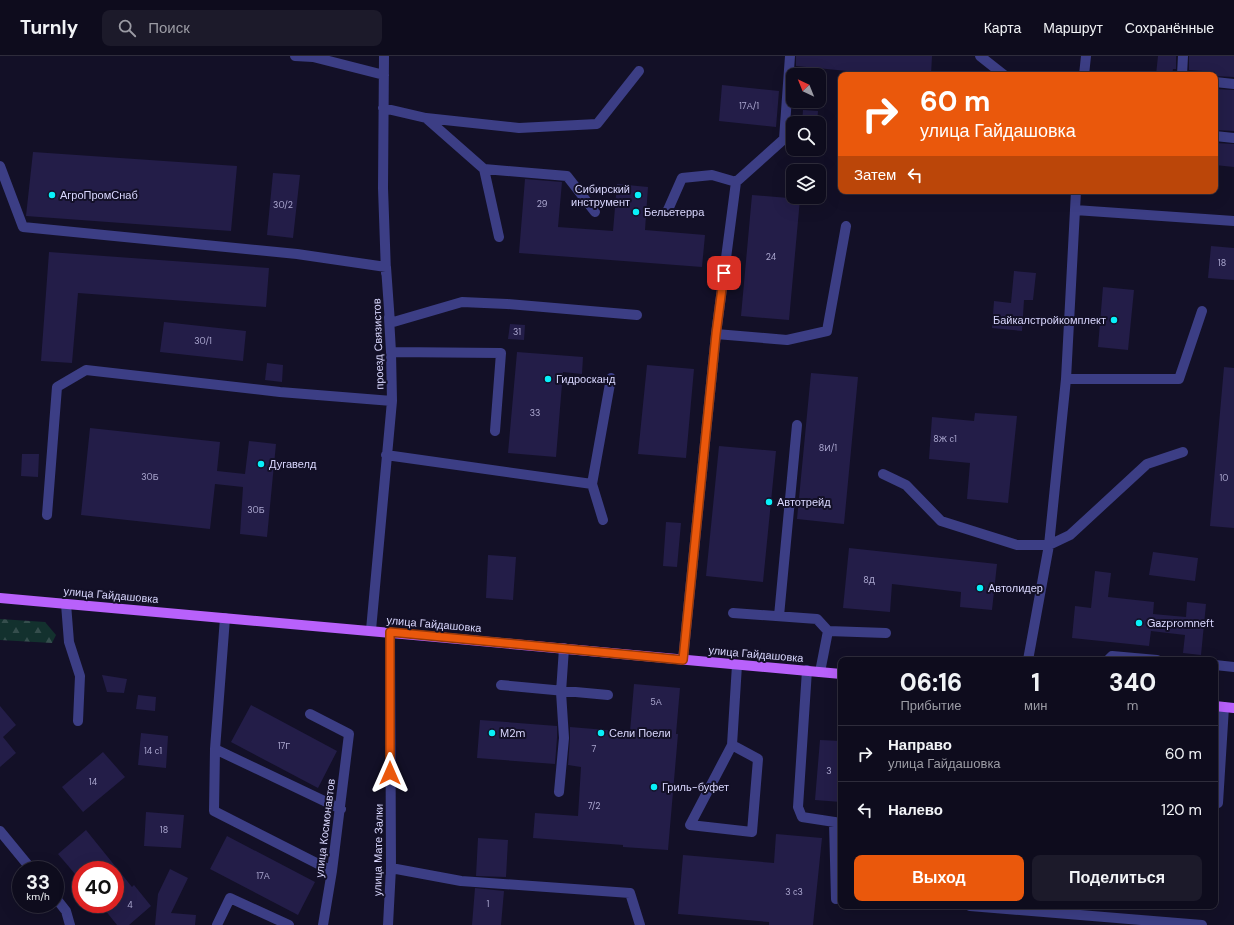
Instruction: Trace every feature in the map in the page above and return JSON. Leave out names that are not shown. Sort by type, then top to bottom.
[{"type":"main road","name":"улица Гайдашовка","points":[[0,598],[371,630],[838,674]]},
{"type":"street","points":[[295,56],[313,57],[384,75]]},
{"type":"street","points":[[0,166],[23,227],[297,254],[386,267],[383,188],[384,56]]},
{"type":"street","points":[[683,660],[716,334],[736,182],[784,139],[790,56]]},
{"type":"street","points":[[980,56],[1000,72]]},
{"type":"street","points":[[1084,72],[1086,56]]},
{"type":"street","points":[[1182,72],[1183,56]]},
{"type":"street","points":[[383,108],[426,118],[519,128],[597,124],[639,71]]},
{"type":"street","points":[[1218,82],[1234,84]]},
{"type":"street","points":[[426,118],[484,169],[499,237]]},
{"type":"street","points":[[1218,136],[1234,138]]},
{"type":"street","points":[[484,169],[567,176],[595,212]]},
{"type":"street","points":[[667,212],[682,178],[712,175],[736,182]]},
{"type":"street","points":[[1029,657],[1049,545],[1066,379],[1076,194]]},
{"type":"street","points":[[1075,210],[1234,221]]},
{"type":"street","points":[[716,334],[787,340],[827,331],[846,226]]},
{"type":"street","name":"проезд Связистов","points":[[371,630],[392,401],[390,323],[386,267]]},
{"type":"street","points":[[390,323],[462,302],[506,304],[637,315]]},
{"type":"street","points":[[1066,379],[1179,378],[1202,311]]},
{"type":"street","points":[[391,352],[501,353],[495,431]]},
{"type":"street","points":[[46,515],[57,388],[86,370],[280,392],[392,401]]},
{"type":"street","points":[[604,520],[592,484],[611,378]]},
{"type":"street","points":[[779,616],[798,425]]},
{"type":"street","points":[[883,474],[906,485],[941,521],[1017,545],[1049,545],[1070,535],[1147,464],[1183,452]]},
{"type":"street","points":[[386,455],[592,484]]},
{"type":"street","points":[[66,604],[70,642],[80,676],[78,721]]},
{"type":"street","points":[[734,613],[816,618],[828,631],[886,633]]},
{"type":"street","points":[[225,618],[215,748],[214,811],[332,871]]},
{"type":"street","points":[[820,672],[828,631]]},
{"type":"street","name":"улица Мате Залки","points":[[388,925],[391,868],[390,632]]},
{"type":"street","points":[[559,792],[564,738],[561,692],[564,648]]},
{"type":"street","points":[[1111,657],[1123,657]]},
{"type":"street","points":[[732,745],[758,759],[752,832],[690,824],[732,745],[737,665]]},
{"type":"street","points":[[1218,666],[1234,667]]},
{"type":"street","points":[[807,670],[798,807],[802,817],[838,822],[836,899]]},
{"type":"street","points":[[501,685],[608,696]]},
{"type":"street","points":[[1218,802],[1224,707]]},
{"type":"street","name":"улица Космонавтов","points":[[310,714],[349,734],[341,809],[323,925]]},
{"type":"street","points":[[215,748],[341,809]]},
{"type":"street","points":[[0,831],[25,861]]},
{"type":"street","points":[[391,868],[461,881],[630,894],[640,925]]},
{"type":"street","points":[[217,925],[230,898],[289,925]]},
{"type":"street","points":[[64,908],[70,925]]},
{"type":"street","points":[[1007,909],[1202,925]]},
{"type":"green space","points":[[0,619],[45,622],[56,635],[52,643],[0,640]]},
{"type":"building","points":[[796,56],[932,56],[931,72],[857,72],[796,66]]},
{"type":"building","points":[[1158,56],[1176,56],[1176,69],[1173,69],[1172,72],[1156,72]]},
{"type":"building","points":[[1189,56],[1234,56],[1234,77],[1218,76],[1218,72],[1189,70]]},
{"type":"building","points":[[722,85],[779,91],[776,127],[719,121]]},
{"type":"building","points":[[1218,89],[1234,90],[1234,131],[1218,130]]},
{"type":"building","points":[[803,110],[818,111],[818,116],[803,116]]},
{"type":"building","points":[[1218,143],[1234,144],[1234,167],[1218,165]]},
{"type":"building","points":[[33,152],[237,166],[231,231],[26,216]]},
{"type":"building","points":[[273,173],[300,175],[293,238],[267,235]]},
{"type":"building","points":[[525,179],[562,182],[558,227],[613,231],[617,184],[648,187],[645,230],[705,235],[702,267],[519,253]]},
{"type":"building","points":[[752,195],[786,198],[786,204],[800,204],[789,320],[741,316]]},
{"type":"building","points":[[1211,246],[1234,248],[1234,280],[1208,278]]},
{"type":"building","points":[[49,252],[269,268],[266,307],[78,293],[72,363],[41,361]]},
{"type":"building","points":[[1014,271],[1036,273],[1033,300],[1024,300],[1022,331],[992,328],[994,301],[1011,303]]},
{"type":"building","points":[[1103,287],[1134,290],[1128,350],[1098,347]]},
{"type":"building","points":[[164,322],[246,331],[243,361],[160,352]]},
{"type":"building","points":[[510,324],[525,325],[524,340],[508,339]]},
{"type":"building","points":[[517,352],[583,357],[582,374],[563,372],[556,457],[508,453]]},
{"type":"building","points":[[267,363],[283,365],[282,382],[265,380]]},
{"type":"building","points":[[647,365],[694,369],[686,458],[638,454]]},
{"type":"building","points":[[1224,367],[1234,368],[1234,528],[1210,526]]},
{"type":"building","points":[[811,373],[858,377],[844,524],[797,519]]},
{"type":"building","points":[[975,413],[1017,416],[1008,503],[967,499],[970,463],[929,459],[932,417],[974,421]]},
{"type":"building","points":[[90,428],[220,442],[217,471],[245,474],[249,441],[276,444],[267,537],[240,534],[243,487],[215,484],[210,529],[81,515]]},
{"type":"building","points":[[719,446],[776,451],[763,582],[706,576]]},
{"type":"building","points":[[22,454],[39,454],[38,477],[21,476]]},
{"type":"building","points":[[666,522],[681,523],[677,567],[663,566]]},
{"type":"building","points":[[849,548],[997,564],[992,610],[960,607],[961,592],[892,584],[890,612],[843,608]]},
{"type":"building","points":[[1153,552],[1198,558],[1195,581],[1149,575]]},
{"type":"building","points":[[488,555],[516,557],[513,600],[486,598]]},
{"type":"building","points":[[1095,571],[1111,573],[1108,597],[1154,602],[1153,614],[1186,617],[1187,602],[1206,604],[1201,655],[1183,653],[1185,635],[1151,631],[1149,646],[1072,638],[1075,606],[1091,608]]},
{"type":"building","points":[[102,675],[127,679],[124,693],[107,692]]},
{"type":"building","points":[[634,684],[680,688],[676,734],[678,734],[668,850],[533,838],[535,813],[578,816],[581,767],[568,765],[570,727],[630,732]]},
{"type":"building","points":[[138,695],[156,697],[155,711],[136,709]]},
{"type":"building","points":[[251,705],[337,751],[318,788],[231,742]]},
{"type":"building","points":[[0,706],[16,725],[3,737],[16,753],[0,767]]},
{"type":"building","points":[[480,720],[557,726],[555,764],[477,758]]},
{"type":"building","points":[[141,733],[168,736],[166,768],[138,765]]},
{"type":"building","points":[[820,740],[838,741],[838,802],[815,800]]},
{"type":"building","points":[[103,752],[125,777],[83,812],[62,787]]},
{"type":"building","points":[[146,812],[184,815],[181,848],[144,846]]},
{"type":"building","points":[[86,830],[111,861],[72,861],[72,870],[58,854]]},
{"type":"building","points":[[776,834],[822,838],[813,925],[769,925],[769,922],[678,914],[683,855],[774,863]]},
{"type":"building","points":[[227,836],[315,882],[298,915],[210,869]]},
{"type":"building","points":[[478,838],[508,840],[506,877],[476,876]]},
{"type":"building","points":[[170,869],[188,878],[171,913],[196,915],[195,925],[155,925],[158,894]]},
{"type":"building","points":[[124,877],[132,887],[134,885],[151,906],[129,925],[117,925],[107,913],[124,913]]},
{"type":"building","points":[[475,888],[504,891],[501,925],[472,925]]},
{"type":"place","name":"АгроПромСнаб","points":[[52,195]]},
{"type":"place","name":"Сибирский инструмент","points":[[638,195]]},
{"type":"place","name":"Бельетерра","points":[[636,212]]},
{"type":"place","name":"Байкалстройкомплект","points":[[1114,320]]},
{"type":"place","name":"Гидросканд","points":[[548,379]]},
{"type":"place","name":"Дугавелд","points":[[261,464]]},
{"type":"place","name":"Автотрейд","points":[[769,502]]},
{"type":"place","name":"Автолидер","points":[[980,588]]},
{"type":"place","name":"Gazpromneft","points":[[1139,623]]},
{"type":"place","name":"М2m","points":[[492,733]]},
{"type":"place","name":"Сели Поели","points":[[601,733]]},
{"type":"place","name":"Гриль-буфет","points":[[654,787]]},
{"type":"route","points":[[390,773],[390,632],[624,653],[683,660],[716,334],[724,273]]}]
